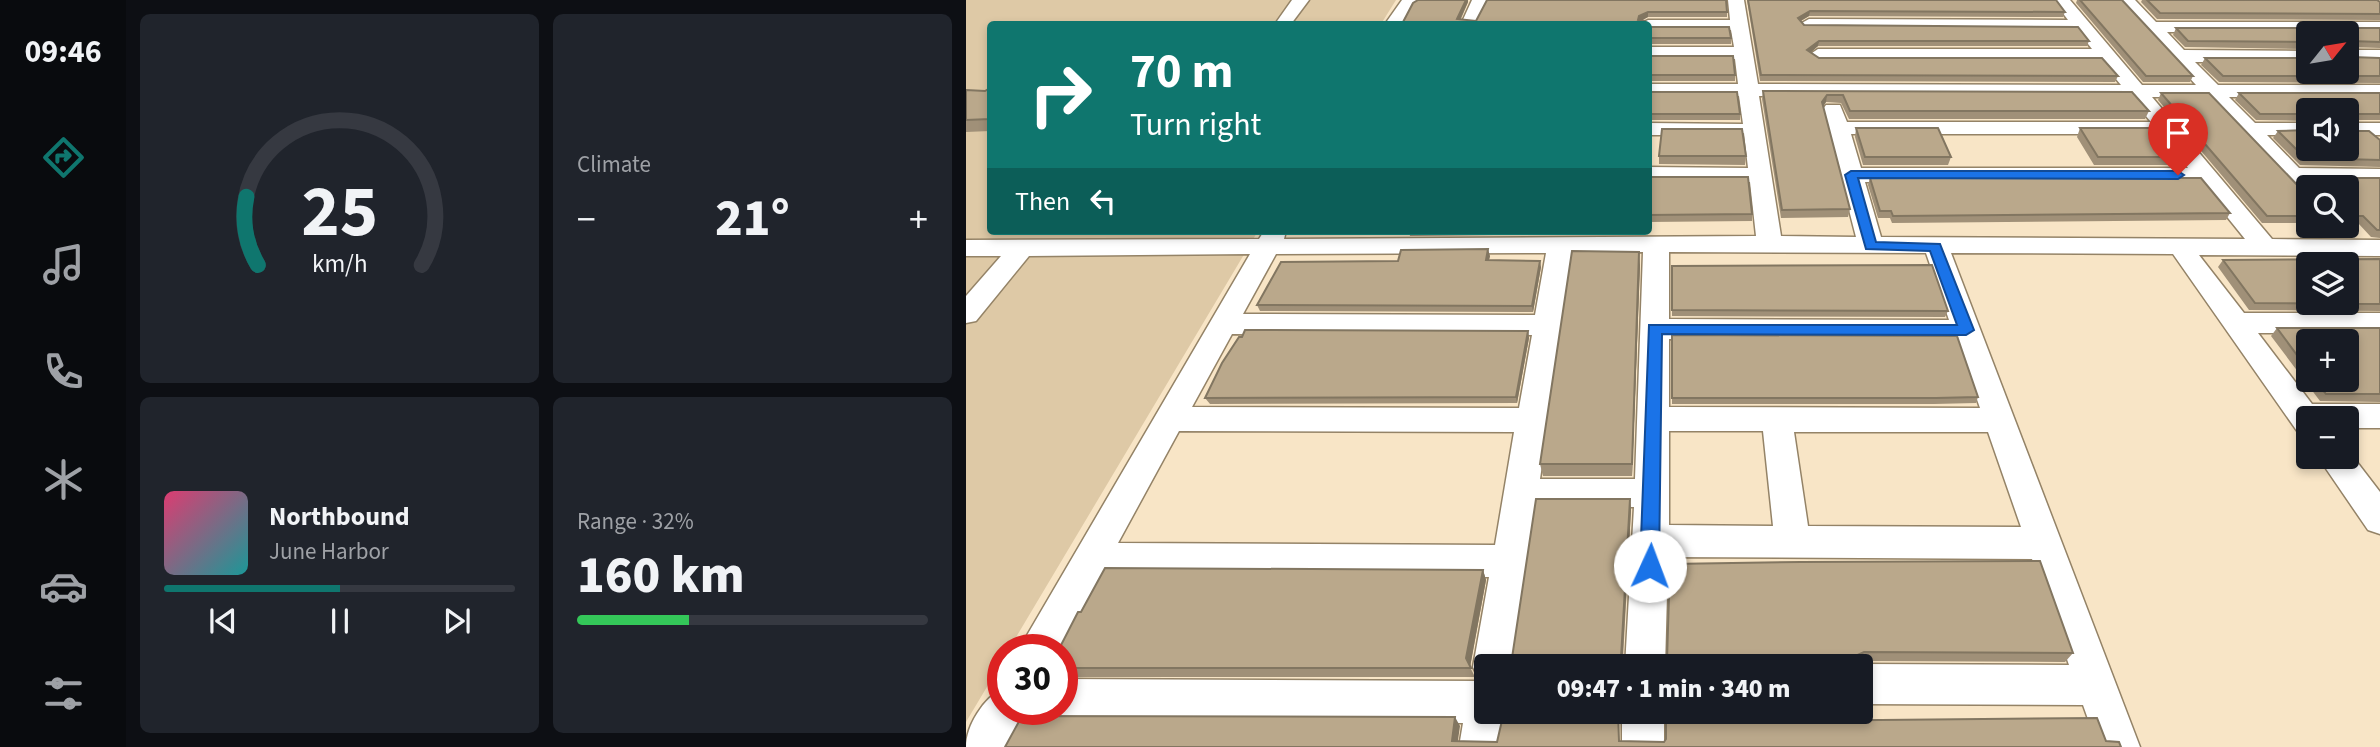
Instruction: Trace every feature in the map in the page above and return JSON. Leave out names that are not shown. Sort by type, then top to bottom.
[{"type":"street","points":[[1285,21],[1301,0]]},
{"type":"street","points":[[1396,21],[1404,6],[1414,0]]},
{"type":"street","points":[[1470,21],[1480,0]]},
{"type":"street","points":[[1736,0],[1770,244]]},
{"type":"street","points":[[1804,0],[1871,246]]},
{"type":"street","points":[[2061,0],[2266,248]]},
{"type":"street","points":[[2126,0],[2296,179]]},
{"type":"street","points":[[1810,24],[2081,24]]},
{"type":"street","points":[[1895,24],[1909,55]]},
{"type":"street","points":[[1985,24],[2005,55]]},
{"type":"street","points":[[1652,25],[1741,25]]},
{"type":"street","points":[[2150,27],[2380,27]]},
{"type":"street","points":[[1652,53],[1744,53]]},
{"type":"street","points":[[1818,55],[2106,55]]},
{"type":"street","points":[[2178,56],[2296,56]]},
{"type":"street","points":[[2359,56],[2380,57]]},
{"type":"street","points":[[1652,90],[2380,92]]},
{"type":"street","points":[[1838,128],[2167,128]]},
{"type":"street","points":[[1652,129],[1754,129]]},
{"type":"street","points":[[2248,129],[2296,129]]},
{"type":"street","points":[[2363,129],[2380,144]]},
{"type":"street","points":[[1652,174],[1761,175]]},
{"type":"street","points":[[1851,175],[2205,175]]},
{"type":"street","points":[[2359,178],[2380,176]]},
{"type":"street","points":[[966,248],[1022,248],[1121,239],[1380,239],[1560,246],[1770,244],[2372,248]]},
{"type":"street","points":[[1048,634],[1272,239]]},
{"type":"street","points":[[1646,654],[1651,541],[1656,245]]},
{"type":"street","points":[[1495,654],[1560,246]]},
{"type":"street","points":[[1936,247],[2119,747]]},
{"type":"street","points":[[966,314],[1022,248]]},
{"type":"street","points":[[2180,248],[2297,406]]},
{"type":"street","points":[[2236,323],[2380,323]]},
{"type":"street","points":[[1223,324],[1548,325]]},
{"type":"street","points":[[1654,329],[1966,330]]},
{"type":"street","points":[[2359,417],[2380,416]]},
{"type":"street","points":[[1170,419],[1532,420]]},
{"type":"street","points":[[1652,419],[1999,420]]},
{"type":"street","points":[[1777,419],[1792,541]]},
{"type":"street","points":[[2343,469],[2380,519]]},
{"type":"street","points":[[1521,493],[1651,493]]},
{"type":"street","points":[[1651,541],[2045,542]]},
{"type":"street","points":[[1090,559],[1510,561]]},
{"type":"street","points":[[1873,684],[2097,685]]},
{"type":"street","points":[[1078,700],[1474,702]]},
{"type":"street","points":[[1480,747],[1484,724]]},
{"type":"street","points":[[1643,724],[1643,747]]},
{"type":"street","points":[[983,747],[996,725]]},
{"type":"shaded area","points":[[966,0],[1396,0],[1383,21],[987,21],[987,235],[1256,235],[1018,634],[987,634],[987,687],[966,722]]},
{"type":"building","points":[[1418,0],[1466,0],[1457,19],[1476,21],[1404,21],[1413,3]]},
{"type":"building","points":[[1487,0],[1726,0],[1727,12],[1648,12],[1639,16],[1638,20],[1645,21],[1476,21]]},
{"type":"building","points":[[1748,0],[2056,0],[2065,12],[1810,11],[1798,18],[1804,25],[2078,27],[2089,41],[1819,41],[1807,50],[1819,58],[2102,58],[2118,76],[1761,75]]},
{"type":"building","points":[[2080,0],[2122,0],[2193,76],[2146,76]]},
{"type":"building","points":[[2147,0],[2377,0],[2380,2],[2380,14],[2160,13]]},
{"type":"building","points":[[1652,27],[1729,27],[1731,38],[1652,38]]},
{"type":"building","points":[[2176,28],[2296,28],[2296,42],[2188,41]]},
{"type":"building","points":[[2359,28],[2380,28],[2380,42],[2359,41]]},
{"type":"building","points":[[1652,56],[1733,56],[1735,75],[1652,75]]},
{"type":"building","points":[[2359,57],[2380,58],[2380,76],[2359,76]]},
{"type":"building","points":[[2205,58],[2296,58],[2296,76],[2223,76]]},
{"type":"building","points":[[966,90],[987,90],[987,119],[966,120]]},
{"type":"building","points":[[1763,91],[2132,92],[2149,111],[1850,111],[1843,95],[1827,95],[1822,102],[1850,209],[1782,210]]},
{"type":"building","points":[[1652,92],[1737,92],[1740,114],[1652,114]]},
{"type":"building","points":[[2161,93],[2209,93],[2296,184],[2296,216],[2267,216]]},
{"type":"building","points":[[2239,93],[2380,93],[2380,114],[2359,114],[2359,98],[2296,98],[2296,114],[2260,114]]},
{"type":"building","points":[[1856,128],[1938,128],[1951,157],[1865,157]]},
{"type":"building","points":[[2080,128],[2164,128],[2187,157],[2098,157]]},
{"type":"building","points":[[1662,129],[1742,129],[1746,156],[1659,156]]},
{"type":"building","points":[[2296,130],[2296,149],[2278,131]]},
{"type":"building","points":[[2359,131],[2369,131],[2380,140],[2380,160],[2359,159]]},
{"type":"building","points":[[1652,177],[1748,177],[1752,214],[1652,215]]},
{"type":"building","points":[[1870,178],[2201,178],[2230,213],[1893,216],[1891,211],[1880,211]]},
{"type":"building","points":[[2359,178],[2380,178],[2380,230],[2363,216],[2359,216]]},
{"type":"building","points":[[1488,249],[1486,260],[1540,261],[1532,306],[1257,305],[1281,262],[1398,261],[1401,250]]},
{"type":"building","points":[[1572,251],[1639,252],[1632,464],[1540,464]]},
{"type":"building","points":[[2359,259],[2380,259],[2380,304],[2359,304]]},
{"type":"building","points":[[2223,260],[2296,260],[2296,303],[2255,303]]},
{"type":"building","points":[[1932,265],[1948,311],[1672,310],[1672,266]]},
{"type":"building","points":[[2277,328],[2380,328],[2380,394],[2324,392],[2359,392],[2359,329],[2296,329],[2296,354]]},
{"type":"building","points":[[1245,330],[1528,331],[1516,397],[1205,398],[1222,363]]},
{"type":"building","points":[[1672,335],[1957,336],[1978,397],[1672,398]]},
{"type":"building","points":[[1536,499],[1630,499],[1621,654],[1513,654]]},
{"type":"building","points":[[2040,561],[2073,653],[1667,654],[1670,564]]},
{"type":"building","points":[[1105,568],[1483,570],[1466,658],[1471,668],[1078,668],[1078,634],[1067,634],[1078,612],[1081,612]]},
{"type":"building","points":[[1078,716],[1455,717],[1452,741],[1497,742],[1501,724],[1618,724],[1619,741],[1664,742],[1666,724],[1873,724],[1873,720],[2097,718],[2106,741],[2119,742],[2121,747],[1005,747],[1017,725],[1078,725]]},
{"type":"route","points":[[1650,566],[1654,329],[1966,330],[1936,247],[1871,246],[1851,175],[2178,175]]}]
